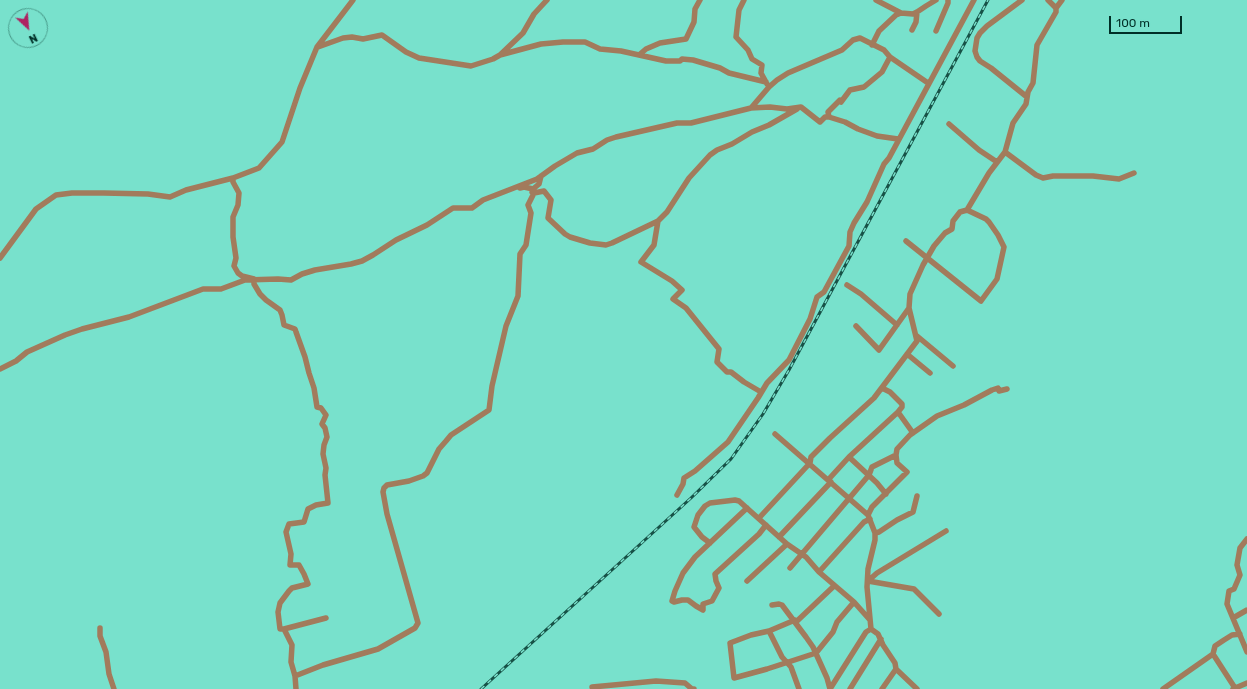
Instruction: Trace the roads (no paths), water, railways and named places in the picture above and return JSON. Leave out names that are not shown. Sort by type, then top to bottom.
[{"type":"street","points":[[0,258],[36,209],[56,195],[72,193],[104,193],[148,194],[170,197],[186,190],[233,178],[259,168],[282,142],[300,88],[317,47],[353,0]]},
{"type":"street","points":[[317,47],[343,38],[352,37],[363,39],[382,35],[406,52],[426,60],[471,66],[493,59],[500,55],[523,33],[534,14],[544,5],[547,0]]},
{"type":"street","points":[[639,55],[646,49],[655,45],[686,39],[694,22],[695,9],[700,0]]},
{"type":"street","points":[[744,0],[739,10],[736,37],[748,50],[752,59],[762,65],[761,73],[767,85]]},
{"type":"street","points":[[879,1],[901,13],[913,14],[927,3],[936,0]]},
{"type":"street","points":[[936,32],[948,0]]},
{"type":"street","points":[[677,495],[684,484],[684,478],[700,467],[728,442],[767,383],[789,360],[810,319],[817,297],[824,292],[842,261],[849,246],[850,232],[867,202],[884,164],[974,0]]},
{"type":"street","points":[[1022,0],[980,33],[977,38],[975,51],[980,61],[1027,97]]},
{"type":"street","points":[[1048,0],[1056,8]]},
{"type":"street","points":[[967,210],[1004,152],[1013,123],[1026,104],[1027,97],[1033,83],[1037,45],[1051,22],[1056,12],[1056,8],[1062,0]]},
{"type":"street","points":[[912,30],[916,22],[917,12]]},
{"type":"street","points":[[872,44],[879,31],[896,15],[901,13]]},
{"type":"street","points":[[751,108],[767,85],[788,73],[842,50],[853,40],[860,38],[884,50],[890,57],[928,83]]},
{"type":"street","points":[[500,55],[540,44],[585,42],[600,48],[608,48],[671,62],[682,59],[693,60],[767,85]]},
{"type":"street","points":[[829,117],[828,112],[840,100],[841,102],[850,90],[864,87],[882,72],[890,57]]},
{"type":"street","points":[[516,188],[536,179],[577,153],[593,149],[607,140],[677,123],[691,123],[751,108],[770,107],[788,109],[801,107],[820,122],[825,117],[829,117],[846,122],[858,129],[877,136],[898,140]]},
{"type":"street","points":[[0,369],[16,361],[27,352],[82,329],[129,317],[203,289],[221,289],[245,280],[254,279],[291,280],[302,274],[315,270],[362,261],[396,240],[427,225],[453,208],[472,208],[482,200],[516,188],[524,187],[534,191],[544,191],[551,200],[548,218],[561,232],[570,237],[590,243],[606,245],[658,221],[667,212],[689,178],[710,155],[717,150],[732,144],[801,107]]},
{"type":"street","points":[[949,124],[979,150],[997,162]]},
{"type":"street","points":[[1004,152],[1036,175],[1043,178],[1053,176],[1093,176],[1119,178],[1134,173]]},
{"type":"street","points":[[295,676],[323,665],[378,648],[415,628],[418,623],[418,618],[387,514],[383,492],[384,488],[386,485],[409,481],[423,476],[427,473],[439,449],[448,438],[489,410],[492,386],[506,326],[518,296],[520,254],[526,245],[531,213],[528,205],[539,184],[541,176]]},
{"type":"street","points":[[233,178],[233,182],[239,193],[238,205],[233,217],[233,237],[236,258],[234,266],[238,273],[242,276],[254,279]]},
{"type":"street","points":[[759,518],[810,463],[811,457],[874,398],[917,341],[908,302],[910,294],[928,257],[941,237],[952,229],[953,221],[960,212],[967,210],[986,219],[990,222],[998,235],[1004,247],[997,279],[981,301],[928,257],[906,241]]},
{"type":"street","points":[[658,221],[654,245],[641,262],[672,281],[682,290],[673,299],[686,308],[719,349],[717,362],[727,372],[731,372],[761,392]]},
{"type":"street","points":[[254,279],[254,284],[260,294],[280,310],[284,325],[295,329],[314,388],[316,407],[321,408],[326,415],[322,424],[328,437],[324,445],[323,454],[326,468],[325,475],[328,503],[316,505],[308,509],[304,522],[289,524],[286,532],[291,554],[290,565],[298,565],[308,584],[292,588],[280,603],[278,612],[280,628],[284,629],[292,645],[292,662],[296,689]]},
{"type":"street","points":[[847,285],[861,294],[897,325]]},
{"type":"street","points":[[856,326],[879,350],[909,308]]},
{"type":"street","points":[[916,336],[953,366]]},
{"type":"street","points":[[907,354],[930,373]]},
{"type":"street","points":[[779,537],[830,481],[849,457],[902,408],[902,404],[882,388]]},
{"type":"street","points":[[819,572],[869,517],[872,507],[908,472],[897,463],[896,455],[897,449],[905,440],[937,416],[964,406],[984,393],[998,388],[999,391],[1007,389]]},
{"type":"street","points":[[898,412],[913,433]]},
{"type":"street","points":[[775,434],[810,463],[869,517],[875,533],[875,540],[868,569],[871,629],[878,634],[880,640],[895,663],[896,669],[911,687],[917,689]]},
{"type":"street","points":[[790,568],[869,476],[872,467],[896,455]]},
{"type":"street","points":[[849,457],[877,482],[886,494]]},
{"type":"street","points":[[875,533],[913,512],[917,496]]},
{"type":"street","points":[[710,543],[694,528],[698,515],[705,506],[710,503],[735,500],[739,501],[854,602],[870,620]]},
{"type":"street","points":[[747,508],[695,557],[683,573],[672,599],[674,602],[688,600],[703,610],[703,604],[712,601],[719,588],[716,582],[715,574],[759,534],[766,524]]},
{"type":"street","points":[[868,581],[877,573],[946,531]]},
{"type":"street","points":[[1247,538],[1240,548],[1238,565],[1240,575],[1238,582],[1229,592],[1227,598],[1227,604],[1247,652]]},
{"type":"street","points":[[747,581],[787,544]]},
{"type":"street","points":[[868,581],[914,589],[939,614]]},
{"type":"street","points":[[834,586],[795,621],[730,643],[734,678],[816,653],[833,632],[837,622],[854,602]]},
{"type":"street","points":[[772,605],[782,605],[795,621],[816,653],[828,678],[830,689]]},
{"type":"street","points":[[1233,618],[1247,610]]},
{"type":"street","points":[[284,629],[326,618]]},
{"type":"street","points":[[100,628],[100,636],[106,652],[109,674],[114,689]]},
{"type":"street","points":[[830,689],[866,632],[871,629]]},
{"type":"street","points":[[769,631],[782,658],[788,662],[797,682],[798,689]]},
{"type":"street","points":[[1163,689],[1213,654],[1215,646],[1232,635],[1240,634]]},
{"type":"street","points":[[850,689],[880,640]]},
{"type":"street","points":[[1213,654],[1234,688],[1247,683]]},
{"type":"street","points":[[882,689],[896,669]]},
{"type":"street","points":[[592,687],[656,682],[685,683],[694,689]]},
{"type":"railway","points":[[481,689],[691,498],[731,459],[763,414],[789,370],[988,0]]}]
